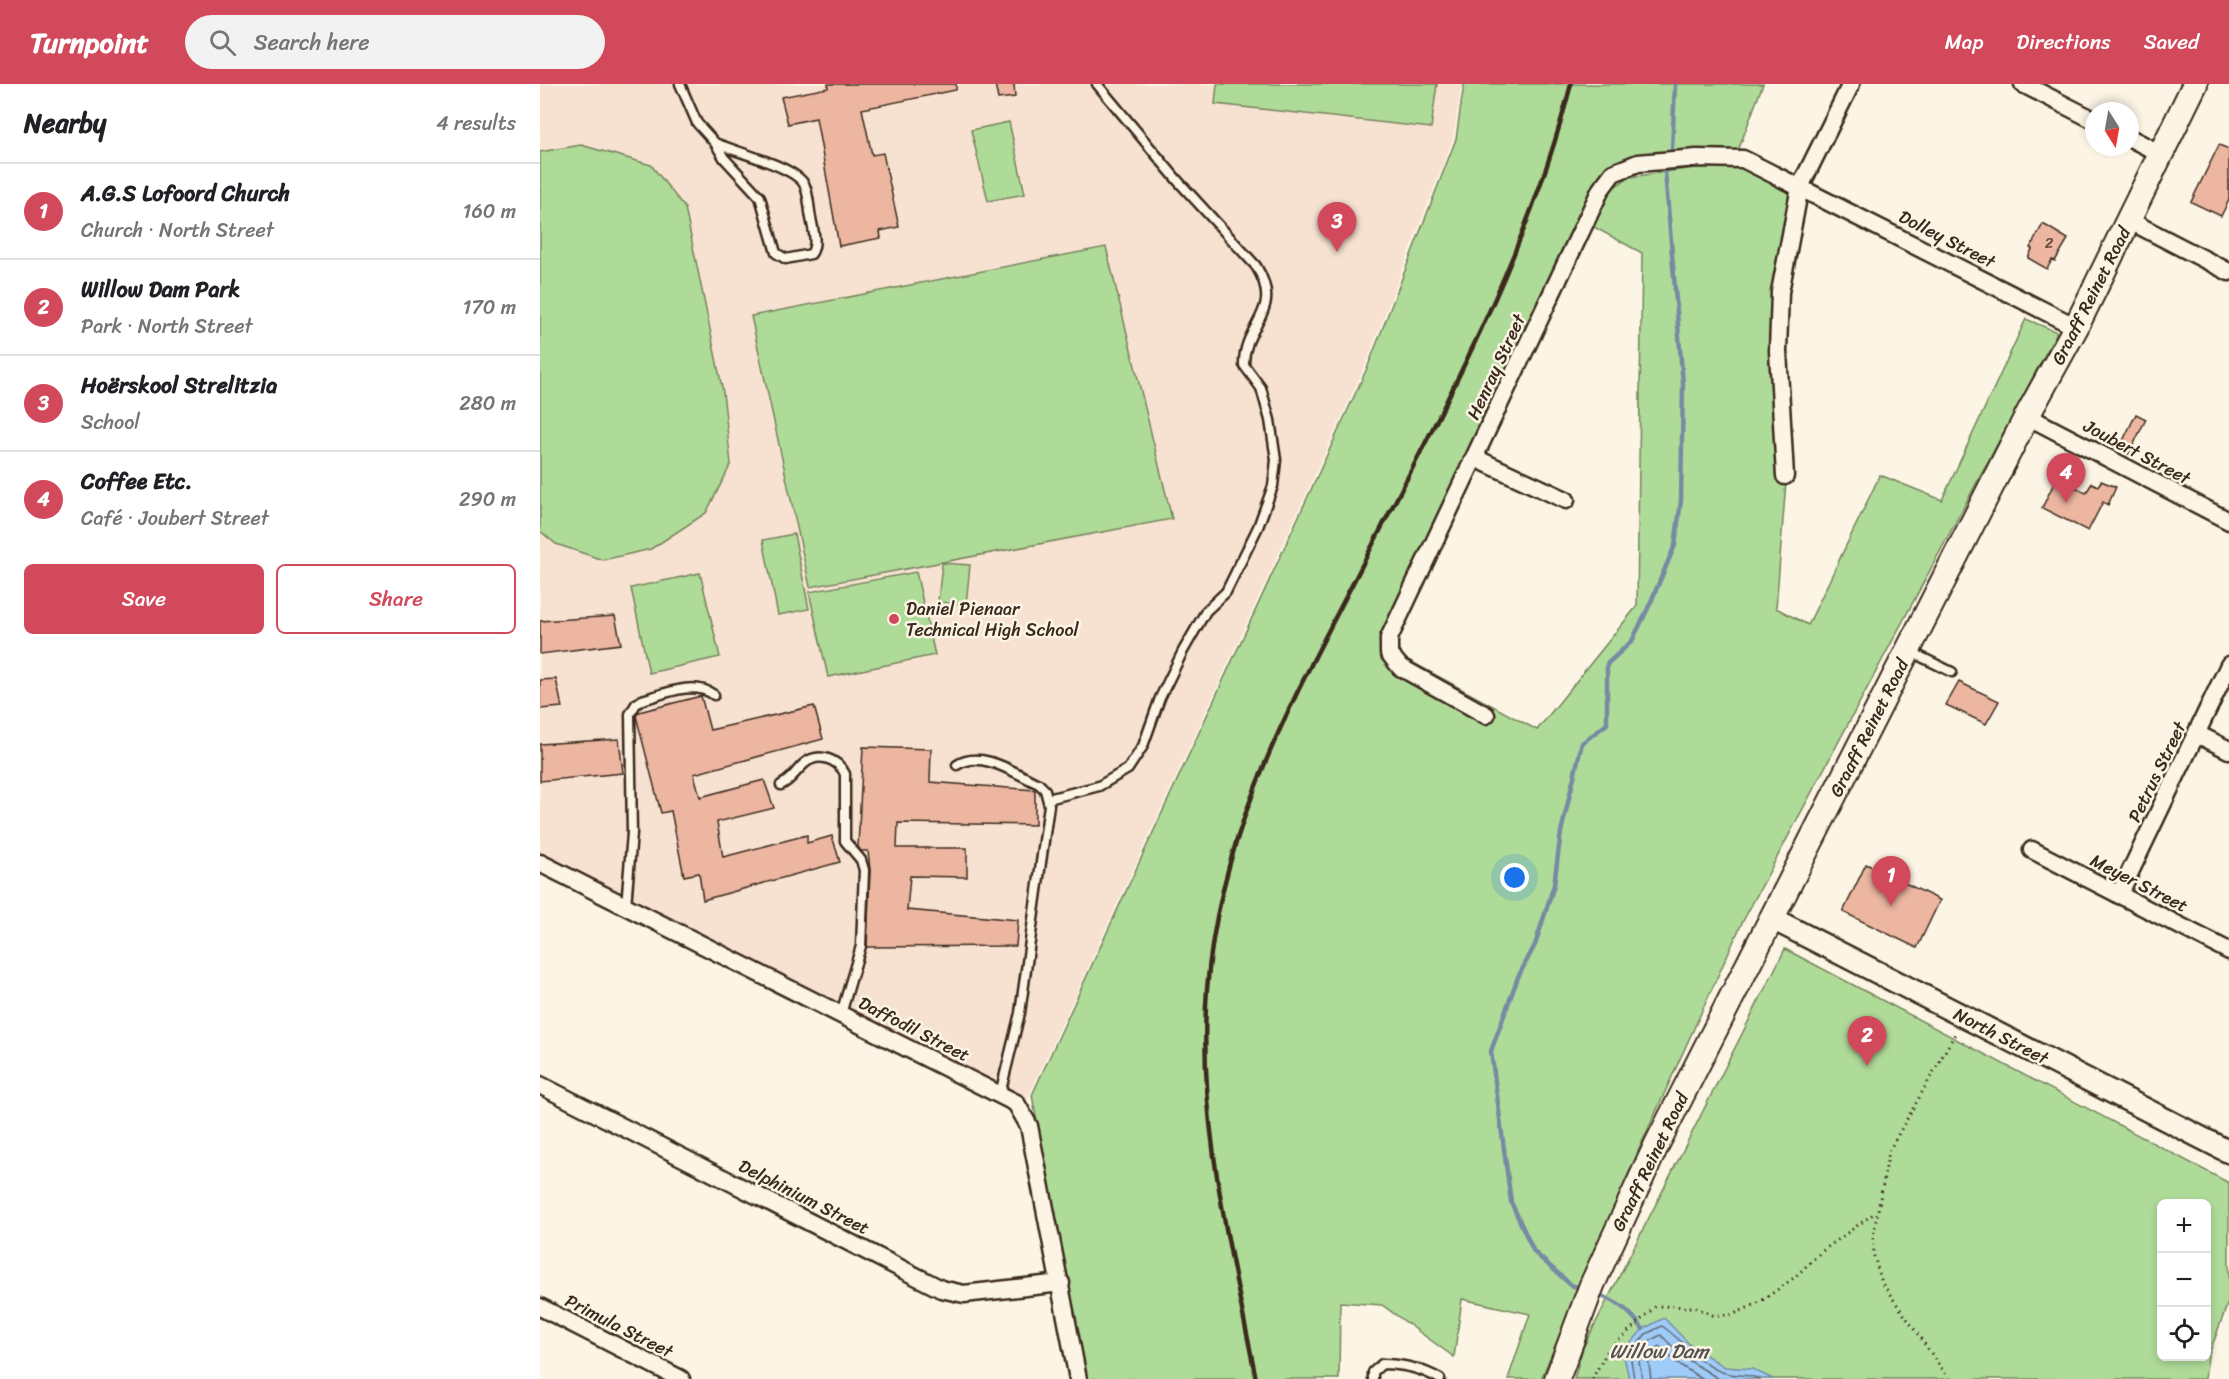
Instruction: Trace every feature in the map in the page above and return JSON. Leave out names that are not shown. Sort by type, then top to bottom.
[{"type":"main road","name":"Graaff Reinet Road","points":[[1557,1379],[1586,1300],[1657,1144],[2027,416],[2076,327],[2130,220],[2159,153],[2195,84]]},
{"type":"street","points":[[1785,476],[1778,317],[1780,292],[1800,187],[1851,84]]},
{"type":"street","points":[[2023,84],[2085,115]]},
{"type":"street","points":[[2139,143],[2159,153]]},
{"type":"street","name":"Henray Street","points":[[1486,714],[1400,667],[1389,653],[1389,642],[1600,189],[1613,173],[1624,167],[1648,162],[1731,158],[1751,163],[1800,187]]},
{"type":"street","name":"Dolley Street","points":[[1800,187],[2076,327]]},
{"type":"street","points":[[2130,220],[2229,272]]},
{"type":"street","name":"Joubert Street","points":[[2027,416],[2229,521]]},
{"type":"street","points":[[1475,458],[1566,500]]},
{"type":"street","name":"Petrus Street","points":[[2119,895],[2229,665]]},
{"type":"street","points":[[2197,734],[2229,750]]},
{"type":"street","name":"Meyer Street","points":[[2032,850],[2229,951]]},
{"type":"street","name":"Daffodil Street","points":[[540,863],[1016,1103],[1029,1126],[1078,1379]]},
{"type":"street","name":"North Street","points":[[1773,919],[2229,1152]]},
{"type":"street","name":"Delphinium Street","points":[[540,1085],[941,1289],[964,1294],[1061,1283]]},
{"type":"street","name":"Primula Street","points":[[540,1307],[681,1379]]},
{"type":"lane","points":[[680,84],[684,99],[697,123],[715,143],[724,158],[760,197],[776,253],[786,259],[811,254],[815,244],[814,233],[805,185],[800,177],[779,166],[715,143]]},
{"type":"lane","points":[[1048,799],[1099,786],[1128,769],[1143,746],[1160,698],[1183,651],[1206,611],[1226,592],[1258,527],[1273,486],[1276,460],[1270,420],[1261,388],[1244,365],[1246,345],[1267,305],[1264,280],[1256,266],[1178,181],[1097,84]]},
{"type":"lane","points":[[1908,651],[1952,672]]},
{"type":"lane","points":[[626,906],[632,833],[630,714],[632,707],[642,700],[686,688],[705,688],[714,695]]},
{"type":"lane","points":[[782,785],[791,780],[806,762],[813,758],[833,760],[842,767],[845,774],[845,841],[861,860],[864,870],[861,946],[841,1014]]},
{"type":"lane","points":[[957,765],[972,758],[986,761],[1039,784],[1048,799],[1044,854],[1020,1012],[1000,1094]]},
{"type":"lane","points":[[1373,1379],[1373,1372],[1382,1364],[1398,1364],[1426,1370],[1440,1379]]},
{"type":"path","points":[[1949,1379],[1882,1283],[1874,1256],[1876,1212],[1889,1151],[1963,1017]]},
{"type":"path","points":[[1592,1379],[1608,1350],[1656,1306],[1695,1307],[1712,1315],[1732,1315],[1760,1302],[1821,1252],[1876,1212]]},
{"type":"shaded area","name":"Daniel Pienaar Technical High School","points":[[540,84],[1462,84],[1453,139],[1365,366],[1022,1111],[540,872]]},
{"type":"green space","points":[[1217,84],[1437,84],[1431,128],[1215,104]]},
{"type":"green space","points":[[1464,84],[1763,84],[1736,156],[1629,170],[1599,188],[1386,648],[1537,730],[1637,606],[1642,253],[1590,225],[1604,193],[1630,177],[1736,162],[1794,192],[1785,257],[1786,482],[1776,608],[1808,625],[1880,475],[1942,500],[2026,319],[2057,332],[1742,923],[1639,1149],[1541,1379],[1508,1379],[1530,1314],[1462,1299],[1454,1357],[1382,1305],[1340,1302],[1339,1379],[1084,1379],[1032,1095],[1368,366],[1456,139]]},
{"type":"green space","points":[[1009,122],[1025,194],[988,201],[971,130]]},
{"type":"green space","points":[[581,145],[651,165],[685,208],[723,392],[731,464],[706,513],[651,549],[603,560],[556,544],[540,531],[540,152]]},
{"type":"green space","points":[[1106,247],[1172,519],[810,587],[751,316]]},
{"type":"green space","points":[[794,534],[809,609],[778,615],[763,540]]},
{"type":"green space","points":[[942,563],[970,565],[966,605],[938,602]]},
{"type":"green space","points":[[916,572],[935,655],[828,677],[809,592]]},
{"type":"green space","points":[[700,573],[720,657],[649,673],[631,588]]},
{"type":"green space","points":[[1785,949],[2229,1183],[2229,1300],[2211,1349],[2211,1199],[2157,1199],[2157,1361],[2207,1361],[2205,1379],[1574,1379],[1583,1348]]},
{"type":"water","name":"Willow Dam","points":[[1664,1318],[1691,1346],[1725,1367],[1752,1369],[1773,1379],[1629,1379],[1623,1352],[1643,1329]]},
{"type":"building","points":[[828,84],[956,84],[956,90],[862,109],[872,155],[883,153],[899,227],[880,231],[881,238],[839,246],[816,118],[788,124],[781,97],[828,88]]},
{"type":"building","points":[[995,84],[1014,84],[1015,97],[998,99]]},
{"type":"building","points":[[2219,145],[2229,149],[2229,200],[2221,216],[2191,202]]},
{"type":"building","points":[[2043,224],[2068,239],[2055,261],[2052,260],[2047,269],[2028,258],[2032,249],[2030,248]]},
{"type":"building","points":[[2136,414],[2146,419],[2129,454],[2119,449]]},
{"type":"building","points":[[2061,479],[2086,493],[2092,483],[2098,486],[2101,481],[2116,487],[2108,505],[2103,502],[2088,531],[2042,508],[2055,481]]},
{"type":"building","points":[[615,616],[621,644],[540,654],[540,621]]},
{"type":"building","points":[[556,679],[562,707],[540,709],[540,680]]},
{"type":"building","points":[[1959,682],[1999,701],[1986,724],[1946,705]]},
{"type":"building","points":[[701,696],[710,730],[814,706],[823,739],[694,774],[700,797],[764,780],[774,808],[717,822],[723,857],[807,835],[807,843],[832,836],[840,862],[703,900],[699,873],[684,876],[671,811],[661,813],[636,716],[639,712]]},
{"type":"building","points":[[619,739],[623,773],[540,781],[540,744]]},
{"type":"building","points":[[863,747],[931,749],[930,782],[1035,790],[1035,825],[898,823],[897,848],[967,848],[967,877],[910,876],[907,910],[1018,920],[1016,946],[867,947],[870,870],[868,851],[861,851],[858,847]]},
{"type":"building","points":[[1866,864],[1940,900],[1917,948],[1843,912]]},
{"type":"waterway","points":[[1672,150],[1675,84]]},
{"type":"waterway","points":[[1583,1289],[1571,1285],[1534,1252],[1511,1202],[1491,1051],[1518,977],[1535,945],[1554,885],[1561,832],[1582,743],[1607,724],[1607,664],[1632,641],[1675,545],[1681,501],[1683,384],[1665,171]]},
{"type":"waterway","points":[[1596,1294],[1622,1307],[1643,1329]]},
{"type":"railway","points":[[1256,1379],[1218,1186],[1207,1088],[1205,1038],[1207,989],[1214,933],[1225,880],[1240,829],[1280,730],[1327,632],[1447,401],[1504,277],[1530,214],[1571,84]]},
{"type":"place","name":"Hoërskool Strelitzia","points":[[1337,252]]},
{"type":"place","name":"Coffee Etc.","points":[[2066,503]]},
{"type":"place","name":"Daniel Pienaar Technical High School","points":[[894,619]]},
{"type":"place","name":"A.G.S Lofoord Church","points":[[1891,906]]},
{"type":"place","name":"Willow Dam Park","points":[[1867,1066]]}]
